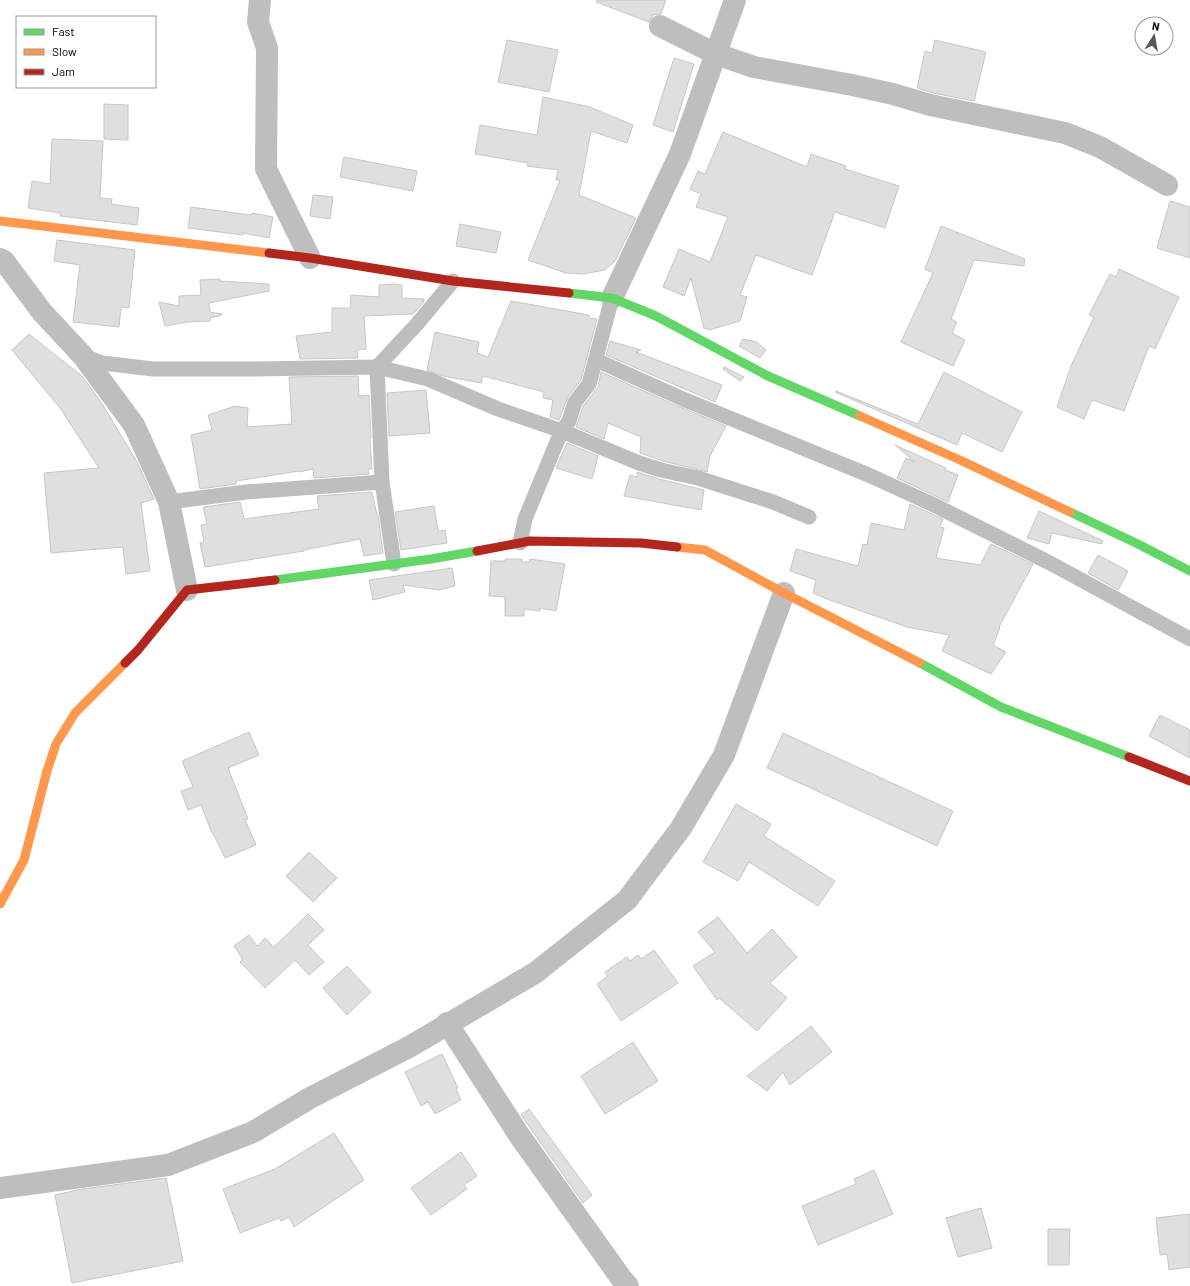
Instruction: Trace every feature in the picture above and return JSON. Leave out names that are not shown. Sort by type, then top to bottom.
[{"type":"street","points":[[260,0],[258,22],[267,48],[266,169],[310,258]]},
{"type":"street","points":[[612,298],[680,154],[735,0]]},
{"type":"street","points":[[660,26],[716,54],[754,67],[852,85],[930,104],[1065,133],[1100,148],[1167,185]]},
{"type":"street","points":[[0,221],[310,258],[453,281],[612,298],[656,316],[768,376],[960,460],[1138,544],[1190,571]]},
{"type":"street","points":[[0,258],[4,261],[42,312],[83,356],[134,425],[169,502],[187,590]]},
{"type":"street","points":[[0,904],[24,860],[47,771],[56,744],[75,713],[138,650],[187,590],[255,583],[431,559],[530,541],[641,543],[704,550],[1001,707],[1190,781]]},
{"type":"street","points":[[0,1188],[168,1165],[253,1132],[310,1098],[409,1046],[535,973],[627,900],[681,828],[724,755],[784,593]]},
{"type":"street","points":[[447,1023],[519,1135],[628,1286]]},
{"type":"lane","points":[[394,564],[382,482],[377,367],[417,324],[453,281]]},
{"type":"lane","points":[[520,543],[525,519],[562,432],[569,421],[575,402],[589,384],[612,298]]},
{"type":"lane","points":[[83,356],[102,363],[153,369],[377,367],[428,379],[498,409],[562,432],[650,467],[698,478],[773,502],[809,517]]},
{"type":"lane","points":[[596,360],[684,399],[871,476],[934,505],[1050,563],[1190,639]]},
{"type":"lane","points":[[169,502],[246,492],[382,482]]},
{"type":"building","points":[[597,0],[666,0],[661,14],[653,15],[649,22],[596,2]]},
{"type":"building","points":[[507,40],[558,50],[549,92],[498,82]]},
{"type":"building","points":[[935,40],[986,52],[974,101],[933,93],[917,88],[925,51],[932,53]]},
{"type":"building","points":[[674,58],[694,64],[673,132],[653,125]]},
{"type":"building","points":[[543,97],[590,107],[633,125],[627,143],[591,131],[579,195],[636,218],[615,261],[605,270],[583,274],[566,273],[528,260],[560,180],[556,180],[558,170],[527,166],[528,163],[475,154],[480,125],[537,135]]},
{"type":"building","points":[[104,104],[128,105],[128,140],[104,139]]},
{"type":"building","points":[[723,132],[807,167],[811,154],[846,166],[845,169],[899,186],[885,228],[835,212],[812,275],[756,255],[740,295],[747,297],[740,321],[709,330],[704,328],[691,278],[684,296],[663,287],[679,249],[710,262],[728,217],[696,207],[701,194],[690,189],[698,171],[705,174]]},
{"type":"building","points":[[52,139],[103,141],[100,198],[112,199],[111,204],[139,208],[137,225],[60,216],[60,213],[28,208],[32,181],[50,184]]},
{"type":"building","points":[[344,157],[417,171],[413,191],[340,177]]},
{"type":"building","points":[[313,195],[333,197],[330,219],[310,216]]},
{"type":"building","points":[[1170,201],[1190,207],[1190,258],[1157,248]]},
{"type":"building","points":[[191,207],[251,215],[252,213],[273,217],[269,238],[243,233],[243,235],[188,228]]},
{"type":"building","points":[[460,224],[501,232],[496,253],[456,246]]},
{"type":"building","points":[[941,226],[1025,259],[1024,266],[974,260],[951,319],[957,322],[952,333],[965,340],[953,366],[901,342],[933,273],[925,269]]},
{"type":"building","points":[[57,240],[135,250],[129,308],[121,307],[119,327],[73,322],[80,265],[54,261]]},
{"type":"building","points":[[1119,269],[1179,297],[1155,349],[1149,346],[1124,411],[1092,400],[1084,419],[1057,407],[1071,366],[1094,317],[1089,315],[1110,274],[1116,277]]},
{"type":"building","points":[[220,279],[220,281],[269,284],[269,291],[209,303],[210,312],[222,314],[210,318],[210,321],[188,322],[165,326],[159,302],[179,306],[179,296],[201,295],[200,280]]},
{"type":"building","points":[[379,285],[402,285],[402,298],[424,299],[424,302],[413,314],[364,316],[366,349],[357,350],[358,358],[300,359],[296,336],[332,332],[332,308],[350,308],[351,295],[379,297]]},
{"type":"building","points":[[511,301],[589,315],[589,318],[597,319],[581,380],[568,397],[559,420],[550,417],[553,400],[543,398],[544,392],[483,376],[481,383],[443,376],[427,370],[435,332],[479,342],[477,353],[488,357]]},
{"type":"building","points":[[29,334],[82,376],[101,402],[137,462],[154,499],[141,503],[150,571],[126,574],[123,547],[51,553],[44,473],[99,468],[60,408],[12,350]]},
{"type":"building","points":[[743,339],[757,342],[766,350],[760,358],[739,346]]},
{"type":"building","points":[[610,341],[641,350],[636,352],[722,385],[715,402],[606,355]]},
{"type":"building","points":[[724,367],[744,377],[740,381],[723,369]]},
{"type":"building","points":[[601,372],[726,426],[710,456],[707,472],[663,461],[640,453],[641,437],[608,423],[604,439],[576,427],[583,406],[598,387]]},
{"type":"building","points":[[944,372],[1022,412],[1002,452],[962,433],[957,445],[835,392],[836,391],[918,424]]},
{"type":"building","points":[[358,376],[359,396],[369,395],[372,469],[368,469],[369,474],[314,478],[313,469],[236,481],[236,484],[200,489],[191,435],[212,430],[208,415],[235,406],[248,408],[247,427],[292,424],[289,377]]},
{"type":"building","points":[[426,390],[430,433],[389,436],[387,393]]},
{"type":"building","points":[[567,443],[598,456],[592,479],[556,468]]},
{"type":"building","points":[[895,445],[958,475],[948,502],[897,478],[906,458],[915,462]]},
{"type":"building","points":[[637,472],[704,490],[701,510],[624,496],[630,475],[637,477]]},
{"type":"building","points":[[372,492],[378,515],[383,553],[364,556],[360,539],[304,551],[205,567],[200,543],[204,542],[201,525],[207,524],[203,507],[240,502],[244,519],[319,509],[317,496]]},
{"type":"building","points":[[910,504],[943,519],[940,527],[944,528],[936,558],[980,565],[991,544],[1033,564],[999,627],[1000,628],[993,645],[1006,652],[991,674],[942,651],[949,635],[907,627],[827,599],[813,593],[816,580],[790,571],[796,549],[858,566],[863,544],[867,545],[871,523],[904,530]]},
{"type":"building","points":[[434,506],[438,531],[445,530],[447,543],[401,550],[395,512]]},
{"type":"building","points":[[1039,511],[1103,541],[1102,544],[1052,533],[1049,544],[1027,538]]},
{"type":"building","points":[[1098,555],[1128,571],[1118,590],[1088,573]]},
{"type":"building","points":[[505,559],[522,559],[522,562],[529,562],[530,559],[565,564],[556,611],[540,608],[540,611],[524,609],[524,616],[505,616],[505,597],[489,596],[491,561],[505,561]]},
{"type":"building","points":[[452,568],[455,586],[439,590],[403,585],[405,592],[373,600],[369,580]]},
{"type":"building","points":[[1160,715],[1190,730],[1190,758],[1149,736]]},
{"type":"building","points":[[249,732],[259,755],[228,768],[248,819],[245,820],[256,845],[225,858],[212,833],[201,805],[188,810],[181,791],[193,787],[182,761]]},
{"type":"building","points":[[783,733],[953,811],[937,846],[767,768]]},
{"type":"building","points":[[736,804],[771,824],[764,836],[835,881],[818,906],[749,862],[738,881],[703,862]]},
{"type":"building","points":[[309,852],[337,878],[313,902],[286,876]]},
{"type":"building","points":[[308,914],[324,930],[308,945],[324,962],[309,975],[295,960],[265,988],[240,962],[243,960],[234,946],[249,935],[257,946],[265,938],[274,947]]},
{"type":"building","points":[[718,917],[747,953],[772,929],[797,957],[770,983],[787,998],[757,1031],[719,998],[717,1000],[693,966],[715,952],[698,932]]},
{"type":"building","points":[[654,950],[678,983],[621,1021],[597,984],[608,976],[605,972],[627,957],[630,961],[638,955],[641,959]]},
{"type":"building","points":[[347,966],[371,992],[347,1015],[323,988]]},
{"type":"building","points":[[811,1026],[832,1052],[790,1085],[783,1072],[767,1091],[747,1076]]},
{"type":"building","points":[[633,1042],[658,1081],[605,1114],[581,1076]]},
{"type":"building","points":[[442,1054],[458,1088],[456,1089],[461,1100],[435,1114],[428,1102],[421,1106],[405,1072]]},
{"type":"building","points":[[529,1109],[592,1195],[583,1203],[521,1115]]},
{"type":"building","points":[[334,1133],[364,1180],[294,1227],[289,1217],[281,1221],[279,1218],[240,1233],[223,1189],[275,1169]]},
{"type":"building","points":[[461,1152],[477,1176],[464,1185],[467,1189],[431,1215],[411,1188]]},
{"type":"building","points":[[874,1170],[893,1214],[818,1245],[802,1206],[856,1184],[854,1179]]},
{"type":"building","points":[[166,1178],[183,1261],[72,1283],[55,1195],[82,1189]]},
{"type":"building","points":[[981,1208],[992,1248],[958,1257],[946,1218]]},
{"type":"building","points":[[1190,1214],[1190,1267],[1169,1270],[1167,1254],[1160,1255],[1156,1218]]},
{"type":"building","points":[[1048,1229],[1070,1229],[1069,1265],[1048,1265]]},
{"type":"traffic: fast","points":[[569,293],[612,298],[656,316],[768,376],[860,416]]},
{"type":"traffic: fast","points":[[1070,512],[1138,544],[1190,571]]},
{"type":"traffic: fast","points":[[275,580],[431,559],[477,551]]},
{"type":"traffic: fast","points":[[920,663],[1001,707],[1129,757]]},
{"type":"traffic: slow","points":[[0,221],[269,253]]},
{"type":"traffic: slow","points":[[860,416],[960,460],[1070,512]]},
{"type":"traffic: slow","points":[[677,547],[705,550],[784,593],[920,663]]},
{"type":"traffic: slow","points":[[0,904],[24,860],[47,771],[56,744],[75,713],[125,663]]},
{"type":"traffic: jam","points":[[269,253],[310,258],[453,281],[569,293]]},
{"type":"traffic: jam","points":[[477,551],[530,541],[641,543],[677,547]]},
{"type":"traffic: jam","points":[[125,663],[138,650],[187,590],[275,580]]},
{"type":"traffic: jam","points":[[1129,757],[1190,781]]}]
